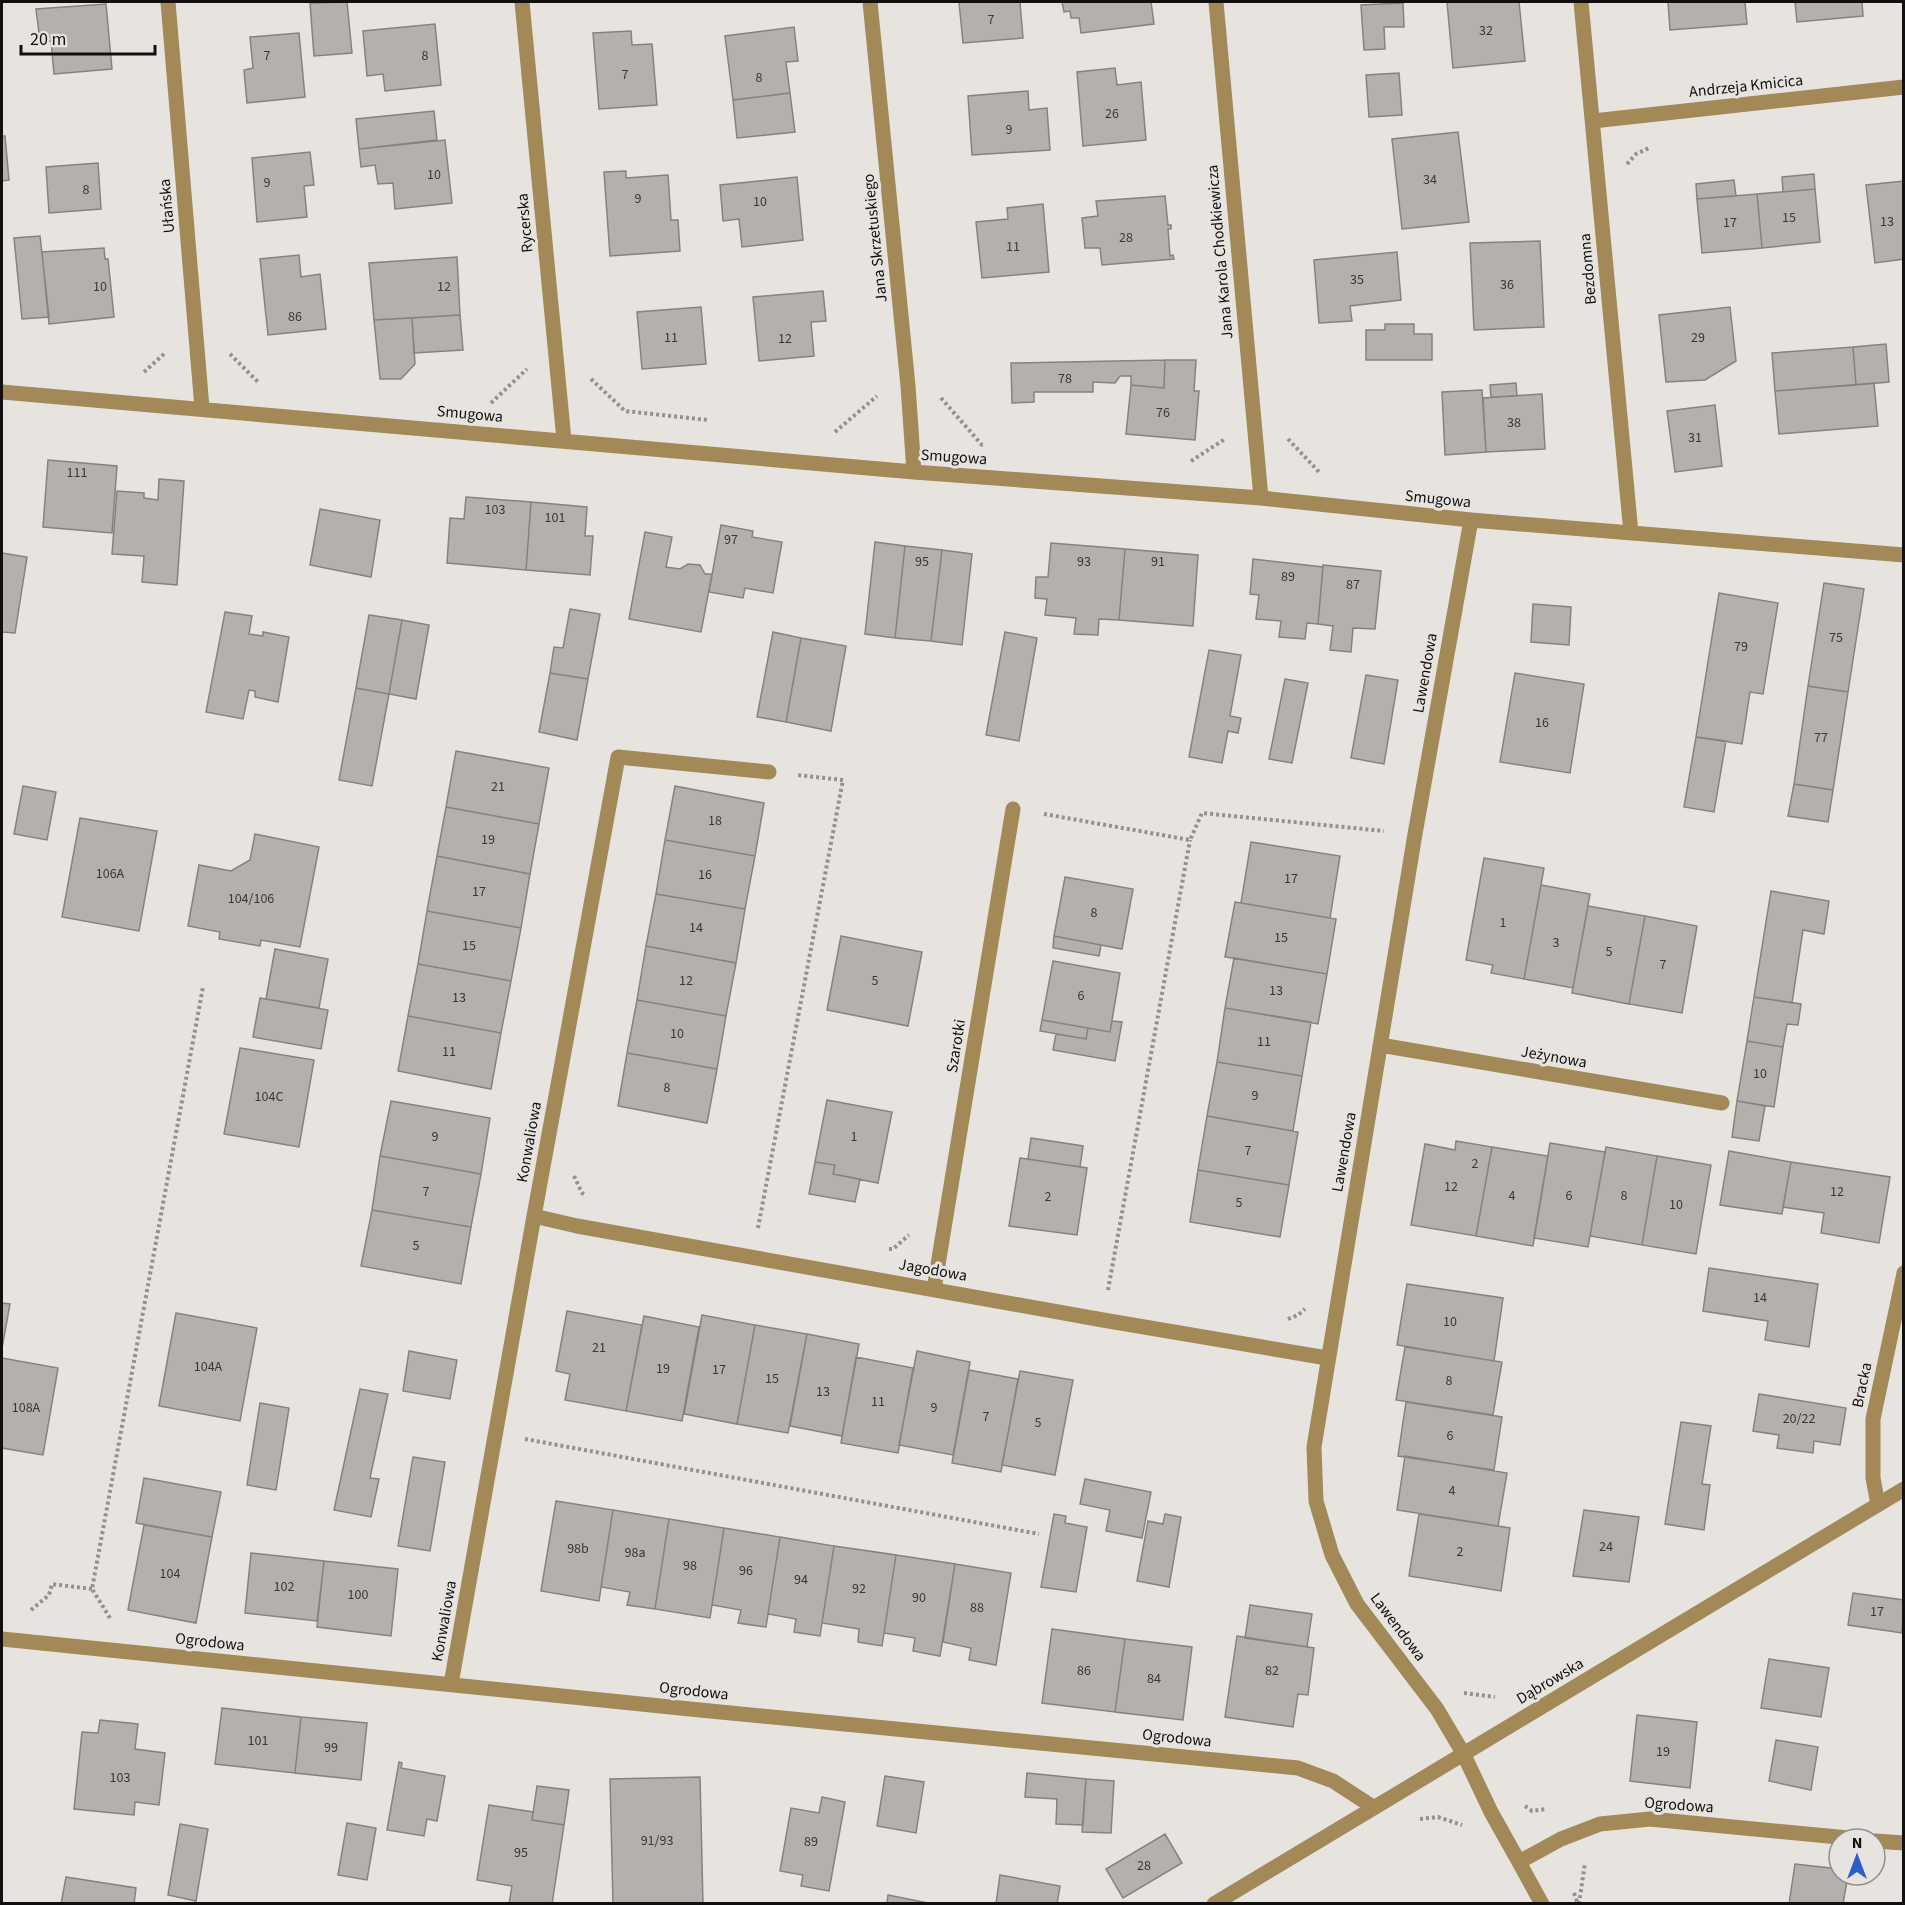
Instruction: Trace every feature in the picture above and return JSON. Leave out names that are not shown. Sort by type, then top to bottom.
[{"type":"street","name":"Ułańska","points":[[168,2],[202,408]]},
{"type":"street","name":"Rycerska","points":[[522,2],[564,440]]},
{"type":"street","name":"Jana Skrzetuskiego","points":[[870,2],[908,386],[914,472]]},
{"type":"street","name":"Jana Karola Chodkiewicza","points":[[1216,2],[1261,498]]},
{"type":"street","name":"Bezdomna","points":[[1581,2],[1631,533]]},
{"type":"street","name":"Andrzeja Kmicica","points":[[1593,121],[1904,87]]},
{"type":"street","name":"Smugowa","points":[[2,392],[914,472],[1261,498],[1471,520],[1904,555]]},
{"type":"street","name":"Lawendowa","points":[[1463,1753],[1437,1708],[1357,1604],[1332,1555],[1316,1501],[1314,1447],[1415,834],[1471,520]]},
{"type":"street","name":"Konwaliowa","points":[[451,1684],[618,757],[768,772]]},
{"type":"street","name":"Szarotki","points":[[934,1289],[1013,809]]},
{"type":"street","name":"Jeżynowa","points":[[1380,1046],[1722,1104]]},
{"type":"street","name":"Jagodowa","points":[[534,1216],[577,1226],[1327,1358]]},
{"type":"street","name":"Bracka","points":[[1878,1505],[1873,1478],[1874,1419],[1904,1273]]},
{"type":"street","name":"Dąbrowska","points":[[1214,1904],[1904,1489]]},
{"type":"street","name":"Ogrodowa","points":[[2,1638],[1298,1768],[1333,1782],[1373,1807]]},
{"type":"street","points":[[1463,1753],[1491,1812],[1542,1904]]},
{"type":"street","name":"Ogrodowa","points":[[1519,1862],[1561,1839],[1599,1824],[1650,1819],[1827,1836]]},
{"type":"street","points":[[1887,1842],[1904,1843]]},
{"type":"path","points":[[1624,168],[1636,154],[1654,146]]},
{"type":"path","points":[[229,342],[230,354],[265,388]]},
{"type":"path","points":[[137,379],[168,351]]},
{"type":"path","points":[[483,411],[530,366]]},
{"type":"path","points":[[587,375],[625,411],[718,421]]},
{"type":"path","points":[[824,431],[836,432],[883,390]]},
{"type":"path","points":[[936,391],[982,445],[993,446]]},
{"type":"path","points":[[1282,433],[1327,481]]},
{"type":"path","points":[[1186,464],[1230,436]]},
{"type":"path","points":[[754,1256],[757,1229],[843,780],[768,772]]},
{"type":"path","points":[[1013,809],[1190,840]]},
{"type":"path","points":[[1103,1320],[1190,840],[1202,813],[1415,834]]},
{"type":"path","points":[[116,1628],[92,1590],[203,987]]},
{"type":"path","points":[[573,1170],[574,1179],[582,1193],[590,1198]]},
{"type":"path","points":[[757,1229],[769,1231]]},
{"type":"path","points":[[883,1249],[893,1249],[911,1232]]},
{"type":"path","points":[[1284,1320],[1298,1315],[1310,1304]]},
{"type":"path","points":[[495,1436],[521,1438],[1039,1534]]},
{"type":"path","points":[[24,1617],[49,1595],[52,1584],[92,1590]]},
{"type":"path","points":[[1417,1819],[1438,1817],[1464,1826]]},
{"type":"path","points":[[1580,1904],[1586,1862]]},
{"type":"building","points":[[347,2],[352,53],[314,56],[310,3]]},
{"type":"building","points":[[959,2],[1020,2],[1023,38],[963,43]]},
{"type":"building","points":[[1062,2],[1151,2],[1154,24],[1081,33],[1079,18],[1071,18],[1070,11],[1064,12]]},
{"type":"building","points":[[1447,2],[1519,2],[1525,61],[1453,68]]},
{"type":"building","points":[[1668,2],[1745,2],[1747,24],[1670,30]]},
{"type":"building","points":[[1795,2],[1862,2],[1863,16],[1797,22]]},
{"type":"building","points":[[1403,3],[1404,27],[1384,27],[1385,49],[1364,50],[1361,5]]},
{"type":"building","points":[[106,4],[112,69],[54,74],[51,41],[40,41],[36,9]]},
{"type":"building","points":[[435,24],[441,85],[385,91],[383,74],[367,76],[363,31]]},
{"type":"building","points":[[794,27],[798,61],[786,62],[790,93],[733,100],[725,36]]},
{"type":"building","points":[[631,31],[632,45],[652,44],[657,105],[599,109],[593,33]]},
{"type":"building","points":[[299,33],[305,97],[247,103],[244,70],[253,68],[250,37]]},
{"type":"building","points":[[1115,68],[1117,85],[1141,82],[1146,140],[1083,146],[1077,72]]},
{"type":"building","points":[[1399,73],[1402,115],[1369,117],[1366,75]]},
{"type":"building","points":[[1028,91],[1029,110],[1047,108],[1050,150],[972,155],[968,96]]},
{"type":"building","points":[[790,93],[795,132],[737,138],[733,100]]},
{"type":"building","points":[[434,111],[437,140],[359,149],[356,119]]},
{"type":"building","points":[[1458,132],[1469,222],[1402,229],[1392,139]]},
{"type":"building","points":[[2,136],[5,136],[9,180],[2,181]]},
{"type":"building","points":[[445,140],[452,203],[395,209],[393,183],[378,184],[375,165],[361,167],[359,149]]},
{"type":"building","points":[[310,152],[314,185],[304,186],[307,217],[257,222],[252,158]]},
{"type":"building","points":[[98,163],[101,209],[49,213],[46,167]]},
{"type":"building","points":[[626,171],[626,178],[668,175],[671,220],[678,220],[680,251],[610,256],[604,172]]},
{"type":"building","points":[[1814,174],[1815,189],[1783,192],[1782,177]]},
{"type":"building","points":[[797,177],[803,240],[742,247],[739,219],[723,221],[720,185]]},
{"type":"building","points":[[1734,180],[1736,196],[1697,199],[1696,184]]},
{"type":"building","points":[[1904,181],[1904,259],[1875,263],[1866,185]]},
{"type":"building","points":[[1815,189],[1820,242],[1762,248],[1757,194]]},
{"type":"building","points":[[1757,194],[1762,248],[1702,253],[1697,199]]},
{"type":"building","points":[[1165,196],[1168,225],[1171,225],[1171,229],[1168,229],[1170,256],[1173,255],[1174,259],[1102,265],[1100,248],[1085,248],[1082,218],[1098,216],[1096,201]]},
{"type":"building","points":[[1043,204],[1049,272],[982,278],[976,222],[1008,219],[1007,208]]},
{"type":"building","points":[[40,236],[49,317],[22,319],[14,238]]},
{"type":"building","points":[[1540,241],[1544,327],[1474,330],[1470,243]]},
{"type":"building","points":[[104,248],[105,259],[108,259],[114,317],[49,324],[42,252]]},
{"type":"building","points":[[1397,252],[1401,300],[1350,306],[1352,321],[1319,323],[1314,260]]},
{"type":"building","points":[[299,255],[301,277],[320,274],[326,329],[268,335],[260,259]]},
{"type":"building","points":[[457,257],[460,315],[374,320],[369,263]]},
{"type":"building","points":[[823,291],[826,321],[811,322],[814,356],[759,361],[753,297]]},
{"type":"building","points":[[701,307],[706,364],[642,369],[637,312]]},
{"type":"building","points":[[1730,307],[1736,361],[1705,380],[1666,382],[1659,315]]},
{"type":"building","points":[[460,315],[463,350],[414,353],[412,318]]},
{"type":"building","points":[[412,318],[415,364],[401,379],[380,379],[374,320]]},
{"type":"building","points":[[1385,324],[1414,324],[1414,334],[1432,334],[1432,360],[1366,360],[1366,330],[1385,330]]},
{"type":"building","points":[[1886,344],[1889,382],[1856,385],[1853,347]]},
{"type":"building","points":[[1853,347],[1856,385],[1775,391],[1772,353]]},
{"type":"building","points":[[1165,360],[1164,388],[1131,385],[1131,376],[1120,376],[1115,383],[1093,382],[1093,392],[1034,392],[1034,402],[1012,403],[1011,363]]},
{"type":"building","points":[[1165,360],[1196,360],[1194,391],[1199,391],[1195,440],[1126,434],[1131,385],[1164,388]]},
{"type":"building","points":[[1516,383],[1517,396],[1491,397],[1490,385]]},
{"type":"building","points":[[1874,383],[1878,426],[1779,434],[1775,391]]},
{"type":"building","points":[[1482,390],[1486,452],[1445,455],[1442,392]]},
{"type":"building","points":[[1542,394],[1545,449],[1486,452],[1483,398]]},
{"type":"building","points":[[1715,405],[1722,466],[1675,472],[1667,411]]},
{"type":"building","points":[[48,460],[117,466],[112,533],[43,527]]},
{"type":"building","points":[[159,479],[184,481],[177,585],[142,582],[144,556],[112,554],[117,491],[144,493],[144,498],[158,500]]},
{"type":"building","points":[[466,497],[531,502],[526,570],[447,563],[450,518],[464,519]]},
{"type":"building","points":[[531,502],[587,507],[585,536],[593,536],[590,575],[526,570]]},
{"type":"building","points":[[320,509],[380,520],[371,577],[310,565]]},
{"type":"building","points":[[721,525],[753,531],[752,537],[782,542],[773,593],[745,588],[743,598],[709,592]]},
{"type":"building","points":[[645,532],[672,537],[666,567],[680,569],[688,564],[700,565],[705,574],[712,574],[701,632],[629,619]]},
{"type":"building","points":[[875,542],[905,546],[895,638],[865,634]]},
{"type":"building","points":[[1051,543],[1125,549],[1119,620],[1099,619],[1098,635],[1074,634],[1076,618],[1045,615],[1047,599],[1035,598],[1036,577],[1048,577]]},
{"type":"building","points":[[905,546],[942,550],[931,641],[895,638]]},
{"type":"building","points":[[1125,549],[1198,555],[1193,626],[1119,620]]},
{"type":"building","points":[[942,550],[972,554],[962,645],[931,641]]},
{"type":"building","points":[[2,553],[27,557],[15,633],[2,632]]},
{"type":"building","points":[[1253,559],[1323,567],[1318,624],[1307,623],[1305,639],[1279,637],[1281,621],[1256,619],[1259,595],[1250,594]]},
{"type":"building","points":[[1323,565],[1381,571],[1375,629],[1353,628],[1351,652],[1330,650],[1333,626],[1318,624]]},
{"type":"building","points":[[1824,583],[1864,589],[1848,692],[1808,686]]},
{"type":"building","points":[[1719,593],[1778,603],[1763,694],[1750,692],[1742,744],[1696,737]]},
{"type":"building","points":[[1533,604],[1571,607],[1569,645],[1531,642]]},
{"type":"building","points":[[570,609],[600,614],[588,679],[550,673],[554,647],[563,648]]},
{"type":"building","points":[[225,612],[252,616],[249,634],[263,636],[263,632],[289,637],[278,702],[255,697],[255,691],[249,690],[243,719],[206,712]]},
{"type":"building","points":[[369,615],[402,620],[389,694],[356,688]]},
{"type":"building","points":[[402,620],[429,625],[416,699],[389,694]]},
{"type":"building","points":[[773,632],[801,638],[786,722],[757,717]]},
{"type":"building","points":[[1005,632],[1037,638],[1019,741],[986,735]]},
{"type":"building","points":[[801,638],[846,646],[831,731],[786,722]]},
{"type":"building","points":[[1209,650],[1241,655],[1230,716],[1241,718],[1238,733],[1228,731],[1222,763],[1189,757]]},
{"type":"building","points":[[550,673],[588,679],[577,740],[539,732]]},
{"type":"building","points":[[1515,673],[1584,684],[1570,773],[1500,762]]},
{"type":"building","points":[[1366,675],[1398,680],[1384,764],[1351,758]]},
{"type":"building","points":[[1285,679],[1308,683],[1292,763],[1269,759]]},
{"type":"building","points":[[1808,686],[1848,692],[1833,790],[1794,784]]},
{"type":"building","points":[[356,688],[389,694],[372,786],[339,780]]},
{"type":"building","points":[[1696,737],[1726,741],[1714,812],[1684,807]]},
{"type":"building","points":[[456,751],[549,768],[539,824],[446,807]]},
{"type":"building","points":[[1794,784],[1833,790],[1828,822],[1788,816]]},
{"type":"building","points":[[23,786],[56,792],[47,840],[14,834]]},
{"type":"building","points":[[675,786],[764,803],[755,856],[665,840]]},
{"type":"building","points":[[446,807],[539,824],[530,874],[437,856]]},
{"type":"building","points":[[80,818],[157,831],[139,931],[62,917]]},
{"type":"building","points":[[255,834],[319,847],[300,947],[261,940],[260,946],[219,939],[220,932],[188,926],[199,865],[231,871],[250,860]]},
{"type":"building","points":[[665,840],[755,856],[745,909],[656,894]]},
{"type":"building","points":[[1251,842],[1340,856],[1330,918],[1241,903]]},
{"type":"building","points":[[437,856],[530,874],[521,928],[427,911]]},
{"type":"building","points":[[1484,858],[1544,868],[1524,979],[1491,973],[1493,965],[1466,960]]},
{"type":"building","points":[[1065,877],[1133,889],[1122,949],[1054,936]]},
{"type":"building","points":[[1541,885],[1590,894],[1573,988],[1524,979]]},
{"type":"building","points":[[1771,891],[1829,901],[1824,934],[1803,930],[1792,1003],[1754,997]]},
{"type":"building","points":[[656,894],[745,909],[736,963],[646,946]]},
{"type":"building","points":[[1235,902],[1336,919],[1327,974],[1225,957]]},
{"type":"building","points":[[1588,906],[1645,916],[1629,1004],[1572,993]]},
{"type":"building","points":[[427,911],[521,928],[511,981],[418,964]]},
{"type":"building","points":[[1645,916],[1697,926],[1682,1013],[1629,1004]]},
{"type":"building","points":[[841,936],[922,952],[908,1026],[827,1010]]},
{"type":"building","points":[[1054,936],[1101,945],[1099,956],[1053,948]]},
{"type":"building","points":[[646,946],[736,963],[726,1016],[637,1000]]},
{"type":"building","points":[[275,949],[328,959],[319,1008],[266,999]]},
{"type":"building","points":[[1234,958],[1327,974],[1318,1024],[1225,1008]]},
{"type":"building","points":[[1053,961],[1120,973],[1110,1032],[1042,1020]]},
{"type":"building","points":[[418,964],[511,981],[501,1033],[408,1016]]},
{"type":"building","points":[[1754,997],[1801,1004],[1798,1025],[1787,1024],[1783,1047],[1747,1041]]},
{"type":"building","points":[[260,998],[328,1010],[321,1049],[253,1037]]},
{"type":"building","points":[[637,1000],[726,1016],[717,1069],[627,1053]]},
{"type":"building","points":[[1225,1008],[1311,1022],[1302,1076],[1217,1062]]},
{"type":"building","points":[[408,1016],[501,1033],[491,1089],[398,1071]]},
{"type":"building","points":[[1042,1020],[1088,1028],[1086,1039],[1040,1031]]},
{"type":"building","points":[[1112,1021],[1122,1022],[1115,1061],[1053,1050],[1056,1034],[1086,1039],[1088,1028],[1110,1032]]},
{"type":"building","points":[[1747,1041],[1783,1047],[1774,1107],[1737,1101]]},
{"type":"building","points":[[240,1048],[314,1060],[299,1147],[224,1134]]},
{"type":"building","points":[[627,1053],[717,1069],[707,1123],[618,1106]]},
{"type":"building","points":[[1217,1062],[1302,1076],[1293,1131],[1207,1116]]},
{"type":"building","points":[[827,1100],[892,1112],[878,1183],[833,1174],[835,1165],[815,1162]]},
{"type":"building","points":[[391,1101],[490,1118],[481,1174],[380,1156]]},
{"type":"building","points":[[1737,1101],[1765,1106],[1759,1141],[1732,1137]]},
{"type":"building","points":[[1207,1116],[1298,1132],[1289,1185],[1198,1170]]},
{"type":"building","points":[[1031,1138],[1083,1146],[1080,1167],[1028,1159]]},
{"type":"building","points":[[1456,1141],[1492,1147],[1476,1236],[1411,1225],[1425,1144],[1455,1150]]},
{"type":"building","points":[[1550,1143],[1605,1152],[1588,1247],[1534,1238]]},
{"type":"building","points":[[1492,1147],[1548,1156],[1533,1246],[1476,1236]]},
{"type":"building","points":[[1606,1147],[1657,1156],[1642,1245],[1590,1236]]},
{"type":"building","points":[[1729,1151],[1791,1162],[1782,1214],[1720,1205]]},
{"type":"building","points":[[380,1156],[481,1174],[471,1227],[372,1210]]},
{"type":"building","points":[[1657,1156],[1711,1165],[1696,1254],[1642,1245]]},
{"type":"building","points":[[1020,1158],[1087,1168],[1077,1235],[1009,1226]]},
{"type":"building","points":[[815,1162],[835,1165],[833,1174],[860,1179],[855,1202],[809,1194]]},
{"type":"building","points":[[1791,1162],[1890,1177],[1879,1243],[1821,1233],[1824,1213],[1783,1207]]},
{"type":"building","points":[[1198,1170],[1289,1185],[1280,1237],[1190,1222]]},
{"type":"building","points":[[372,1210],[471,1227],[461,1284],[361,1266]]},
{"type":"building","points":[[1709,1268],[1818,1284],[1809,1347],[1765,1340],[1768,1321],[1703,1311]]},
{"type":"building","points":[[1407,1284],[1503,1298],[1494,1361],[1397,1345]]},
{"type":"building","points":[[2,1303],[10,1304],[2,1348]]},
{"type":"building","points":[[567,1311],[642,1325],[626,1411],[565,1400],[570,1374],[556,1371]]},
{"type":"building","points":[[176,1313],[257,1328],[240,1421],[159,1406]]},
{"type":"building","points":[[702,1315],[755,1325],[737,1424],[684,1414]]},
{"type":"building","points":[[644,1316],[699,1327],[682,1421],[626,1411]]},
{"type":"building","points":[[755,1325],[807,1334],[788,1433],[737,1424]]},
{"type":"building","points":[[807,1334],[859,1344],[842,1436],[790,1426]]},
{"type":"building","points":[[1405,1347],[1502,1362],[1493,1415],[1396,1400]]},
{"type":"building","points":[[409,1351],[457,1360],[450,1399],[403,1391]]},
{"type":"building","points":[[917,1351],[970,1362],[953,1455],[899,1445]]},
{"type":"building","points":[[856,1357],[913,1368],[898,1453],[841,1443]]},
{"type":"building","points":[[2,1358],[58,1368],[43,1455],[2,1448]]},
{"type":"building","points":[[969,1370],[1018,1379],[1001,1472],[952,1463]]},
{"type":"building","points":[[1020,1371],[1073,1380],[1055,1475],[1002,1465]]},
{"type":"building","points":[[360,1389],[388,1394],[370,1478],[379,1479],[371,1517],[334,1510]]},
{"type":"building","points":[[1759,1394],[1846,1408],[1840,1445],[1814,1441],[1813,1453],[1777,1448],[1779,1435],[1753,1431]]},
{"type":"building","points":[[1406,1402],[1502,1417],[1494,1470],[1398,1456]]},
{"type":"building","points":[[260,1403],[289,1408],[276,1490],[247,1485]]},
{"type":"building","points":[[1681,1422],[1711,1426],[1702,1484],[1710,1485],[1704,1530],[1665,1524]]},
{"type":"building","points":[[1405,1456],[1507,1473],[1498,1526],[1397,1510]]},
{"type":"building","points":[[413,1457],[445,1462],[430,1551],[398,1546]]},
{"type":"building","points":[[144,1478],[221,1492],[212,1537],[136,1523]]},
{"type":"building","points":[[1085,1479],[1151,1492],[1142,1538],[1106,1531],[1110,1510],[1080,1504]]},
{"type":"building","points":[[556,1501],[613,1510],[599,1601],[541,1591]]},
{"type":"building","points":[[613,1510],[669,1519],[655,1609],[627,1605],[630,1592],[601,1587]]},
{"type":"building","points":[[1584,1510],[1639,1517],[1629,1582],[1573,1576]]},
{"type":"building","points":[[1054,1514],[1066,1516],[1065,1523],[1087,1527],[1076,1592],[1041,1587]]},
{"type":"building","points":[[1165,1514],[1181,1517],[1169,1587],[1137,1581],[1148,1521],[1163,1524]]},
{"type":"building","points":[[1419,1514],[1510,1528],[1501,1591],[1409,1576]]},
{"type":"building","points":[[669,1519],[724,1528],[710,1618],[655,1609]]},
{"type":"building","points":[[144,1525],[212,1537],[196,1623],[128,1610]]},
{"type":"building","points":[[724,1528],[780,1537],[766,1627],[738,1623],[741,1610],[712,1605]]},
{"type":"building","points":[[780,1537],[834,1546],[820,1636],[794,1632],[796,1619],[768,1614]]},
{"type":"building","points":[[834,1546],[896,1555],[882,1646],[858,1642],[859,1629],[822,1623]]},
{"type":"building","points":[[251,1553],[324,1561],[317,1621],[245,1613]]},
{"type":"building","points":[[896,1555],[955,1564],[940,1656],[913,1651],[915,1638],[884,1633]]},
{"type":"building","points":[[324,1561],[398,1569],[391,1636],[317,1627]]},
{"type":"building","points":[[955,1564],[1011,1573],[996,1665],[969,1660],[971,1648],[943,1642]]},
{"type":"building","points":[[1853,1593],[1904,1600],[1902,1633],[1848,1625]]},
{"type":"building","points":[[1250,1605],[1312,1614],[1307,1647],[1245,1638]]},
{"type":"building","points":[[1052,1629],[1125,1639],[1115,1712],[1042,1703]]},
{"type":"building","points":[[1237,1636],[1314,1648],[1308,1695],[1298,1694],[1293,1727],[1225,1717]]},
{"type":"building","points":[[1125,1639],[1192,1647],[1183,1720],[1115,1712]]},
{"type":"building","points":[[1769,1659],[1829,1668],[1821,1717],[1761,1708]]},
{"type":"building","points":[[222,1708],[301,1717],[295,1773],[215,1764]]},
{"type":"building","points":[[1637,1715],[1697,1722],[1690,1788],[1630,1781]]},
{"type":"building","points":[[301,1717],[367,1723],[361,1780],[295,1773]]},
{"type":"building","points":[[100,1720],[138,1724],[135,1749],[165,1753],[159,1805],[135,1802],[134,1815],[74,1809],[82,1732],[98,1733]]},
{"type":"building","points":[[1776,1740],[1818,1747],[1811,1790],[1769,1781]]},
{"type":"building","points":[[399,1762],[402,1763],[401,1768],[445,1776],[437,1821],[427,1819],[424,1836],[387,1830]]},
{"type":"building","points":[[1027,1773],[1086,1779],[1083,1825],[1056,1824],[1057,1799],[1025,1797]]},
{"type":"building","points":[[885,1776],[924,1782],[916,1833],[877,1826]]},
{"type":"building","points":[[700,1777],[703,1904],[613,1904],[610,1779]]},
{"type":"building","points":[[1086,1779],[1114,1781],[1111,1833],[1082,1832]]},
{"type":"building","points":[[537,1786],[569,1790],[564,1825],[532,1820]]},
{"type":"building","points":[[822,1797],[845,1802],[829,1891],[801,1886],[803,1875],[780,1871],[791,1808],[819,1813]]},
{"type":"building","points":[[489,1805],[533,1812],[532,1820],[564,1825],[552,1904],[509,1904],[512,1886],[477,1880]]},
{"type":"building","points":[[347,1823],[376,1828],[367,1880],[338,1875]]},
{"type":"building","points":[[180,1824],[208,1829],[196,1901],[168,1895]]},
{"type":"building","points":[[1165,1834],[1182,1863],[1123,1898],[1106,1869]]},
{"type":"building","points":[[1795,1864],[1827,1868],[1827,1887],[1846,1887],[1843,1904],[1789,1904]]},
{"type":"building","points":[[1000,1875],[1060,1886],[1057,1904],[996,1904]]},
{"type":"building","points":[[66,1877],[136,1888],[134,1904],[61,1904]]},
{"type":"building","points":[[888,1895],[933,1904],[887,1904]]}]
